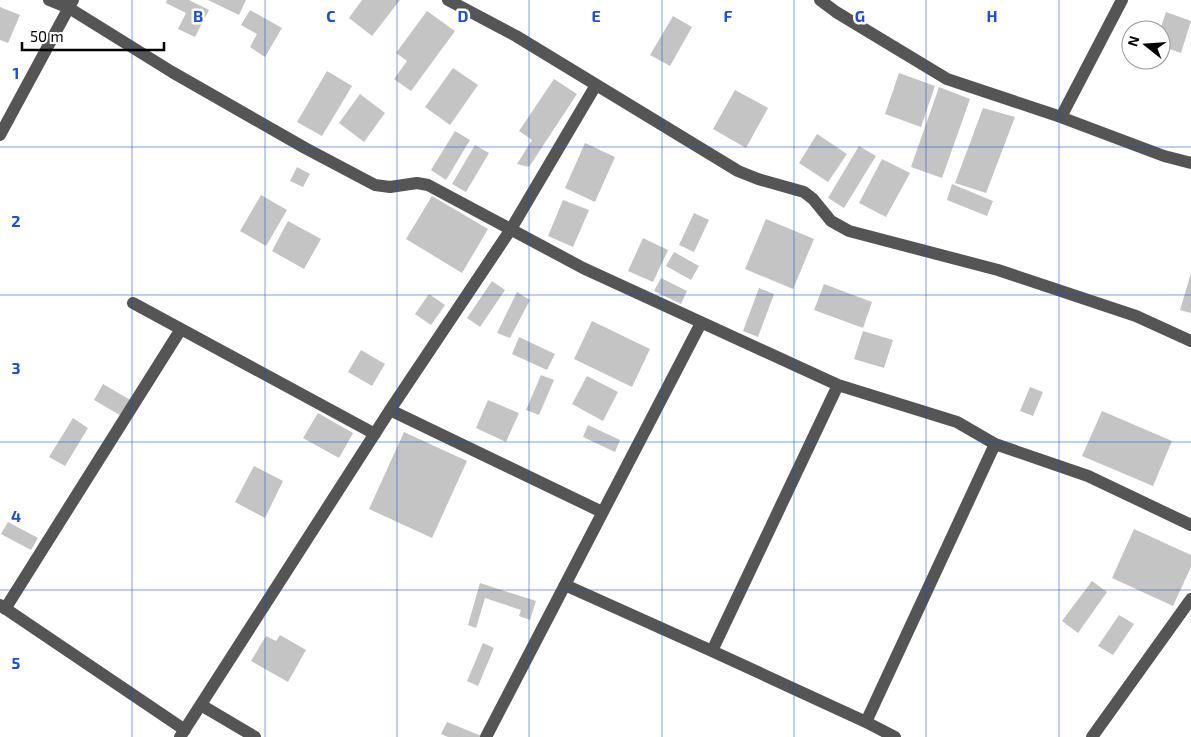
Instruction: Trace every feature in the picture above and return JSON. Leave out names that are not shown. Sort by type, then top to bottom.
[{"type":"street","points":[[48,0],[71,4],[172,72],[304,148],[375,185],[390,186],[416,183],[428,185],[583,268],[838,385],[957,422],[994,444],[1088,476],[1191,525]]},
{"type":"street","points":[[448,0],[516,36],[738,171],[758,179],[804,192],[831,220],[849,231],[998,270],[1136,316],[1191,341]]},
{"type":"street","points":[[820,0],[836,12],[947,78],[1061,117],[1164,156],[1191,163]]},
{"type":"street","points":[[1061,117],[1122,0]]},
{"type":"street","points":[[0,135],[71,4]]},
{"type":"street","points":[[182,329],[3,607],[182,733],[390,410],[511,229],[596,85]]},
{"type":"street","points":[[133,303],[375,434]]},
{"type":"street","points":[[486,737],[701,323]]},
{"type":"street","points":[[712,651],[838,385]]},
{"type":"street","points":[[390,410],[602,512]]},
{"type":"street","points":[[866,722],[994,444]]},
{"type":"street","points":[[565,586],[712,651],[895,737]]},
{"type":"street","points":[[1092,737],[1191,599]]},
{"type":"street","points":[[201,705],[255,737]]},
{"type":"building","points":[[167,0],[189,0],[209,10],[195,37],[178,29],[186,13],[166,3]]},
{"type":"building","points":[[208,0],[246,0],[239,15]]},
{"type":"building","points":[[362,0],[400,0],[372,36],[349,18]]},
{"type":"building","points":[[0,7],[20,15],[8,43],[0,40]]},
{"type":"building","points":[[250,10],[282,28],[265,57],[250,47],[257,34],[241,25]]},
{"type":"building","points":[[427,11],[455,31],[411,91],[394,79],[407,61],[396,53]]},
{"type":"building","points":[[1166,12],[1191,21],[1181,53],[1171,50],[1171,20],[1163,20]]},
{"type":"building","points":[[673,16],[692,27],[670,66],[650,55]]},
{"type":"building","points":[[453,68],[478,85],[450,125],[425,107]]},
{"type":"building","points":[[327,71],[352,86],[322,136],[297,122]]},
{"type":"building","points":[[899,73],[935,86],[921,127],[885,114]]},
{"type":"building","points":[[554,79],[577,94],[529,167],[517,164],[532,140],[519,131]]},
{"type":"building","points":[[939,87],[970,99],[942,178],[911,167]]},
{"type":"building","points":[[735,90],[768,108],[746,148],[713,129]]},
{"type":"building","points":[[360,94],[385,113],[364,142],[339,123]]},
{"type":"building","points":[[983,108],[1015,117],[986,193],[955,183]]},
{"type":"building","points":[[455,131],[470,140],[446,180],[431,170]]},
{"type":"building","points":[[817,134],[847,154],[828,182],[799,163]]},
{"type":"building","points":[[585,143],[615,157],[595,202],[565,188]]},
{"type":"building","points":[[475,145],[489,153],[466,192],[452,184]]},
{"type":"building","points":[[859,146],[876,156],[844,208],[828,198]]},
{"type":"building","points":[[882,159],[910,173],[886,217],[859,203]]},
{"type":"building","points":[[297,167],[310,174],[303,187],[290,181]]},
{"type":"building","points":[[952,184],[993,201],[987,216],[947,200]]},
{"type":"building","points":[[261,195],[287,210],[266,246],[240,231]]},
{"type":"building","points":[[432,196],[488,229],[462,273],[406,239]]},
{"type":"building","points":[[563,200],[589,210],[573,247],[548,236]]},
{"type":"building","points":[[694,213],[709,220],[694,252],[679,245]]},
{"type":"building","points":[[766,219],[814,239],[793,289],[745,269]]},
{"type":"building","points":[[288,221],[321,239],[304,269],[272,251]]},
{"type":"building","points":[[643,238],[668,250],[653,282],[628,271]]},
{"type":"building","points":[[674,252],[699,266],[691,280],[666,266]]},
{"type":"building","points":[[1191,273],[1191,313],[1180,310]]},
{"type":"building","points":[[661,278],[687,291],[681,304],[654,291]]},
{"type":"building","points":[[492,281],[505,290],[480,327],[467,318]]},
{"type":"building","points":[[824,284],[872,302],[863,328],[814,310]]},
{"type":"building","points":[[759,288],[774,294],[758,337],[743,331]]},
{"type":"building","points":[[517,292],[530,300],[510,338],[497,333]]},
{"type":"building","points":[[429,294],[445,305],[431,325],[415,314]]},
{"type":"building","points":[[592,321],[650,349],[632,387],[574,359]]},
{"type":"building","points":[[863,331],[893,340],[884,368],[854,359]]},
{"type":"building","points":[[519,337],[555,354],[547,370],[512,354]]},
{"type":"building","points":[[361,350],[385,364],[372,386],[348,372]]},
{"type":"building","points":[[541,375],[554,380],[539,415],[526,410]]},
{"type":"building","points":[[587,376],[618,392],[603,421],[572,404]]},
{"type":"building","points":[[103,384],[132,401],[123,417],[94,400]]},
{"type":"building","points":[[1030,387],[1043,392],[1033,416],[1020,411]]},
{"type":"building","points":[[488,400],[519,413],[506,442],[476,428]]},
{"type":"building","points":[[1102,411],[1172,441],[1153,486],[1082,456]]},
{"type":"building","points":[[318,413],[353,433],[339,458],[303,438]]},
{"type":"building","points":[[73,418],[88,428],[65,466],[49,457]]},
{"type":"building","points":[[588,425],[620,440],[615,452],[583,437]]},
{"type":"building","points":[[404,432],[467,461],[432,538],[369,509]]},
{"type":"building","points":[[254,466],[283,481],[265,518],[235,502]]},
{"type":"building","points":[[8,522],[38,538],[31,550],[1,534]]},
{"type":"building","points":[[1134,529],[1191,555],[1191,567],[1173,606],[1112,578]]},
{"type":"building","points":[[1092,581],[1107,592],[1078,633],[1062,621]]},
{"type":"building","points":[[480,583],[536,601],[530,620],[519,616],[521,610],[485,598],[476,628],[468,625]]},
{"type":"building","points":[[1119,615],[1134,624],[1113,655],[1098,646]]},
{"type":"building","points":[[280,635],[306,650],[288,682],[251,661],[266,636],[276,641]]},
{"type":"building","points":[[483,643],[494,648],[478,686],[467,681]]},
{"type":"building","points":[[447,722],[484,737],[448,737],[441,734]]}]
